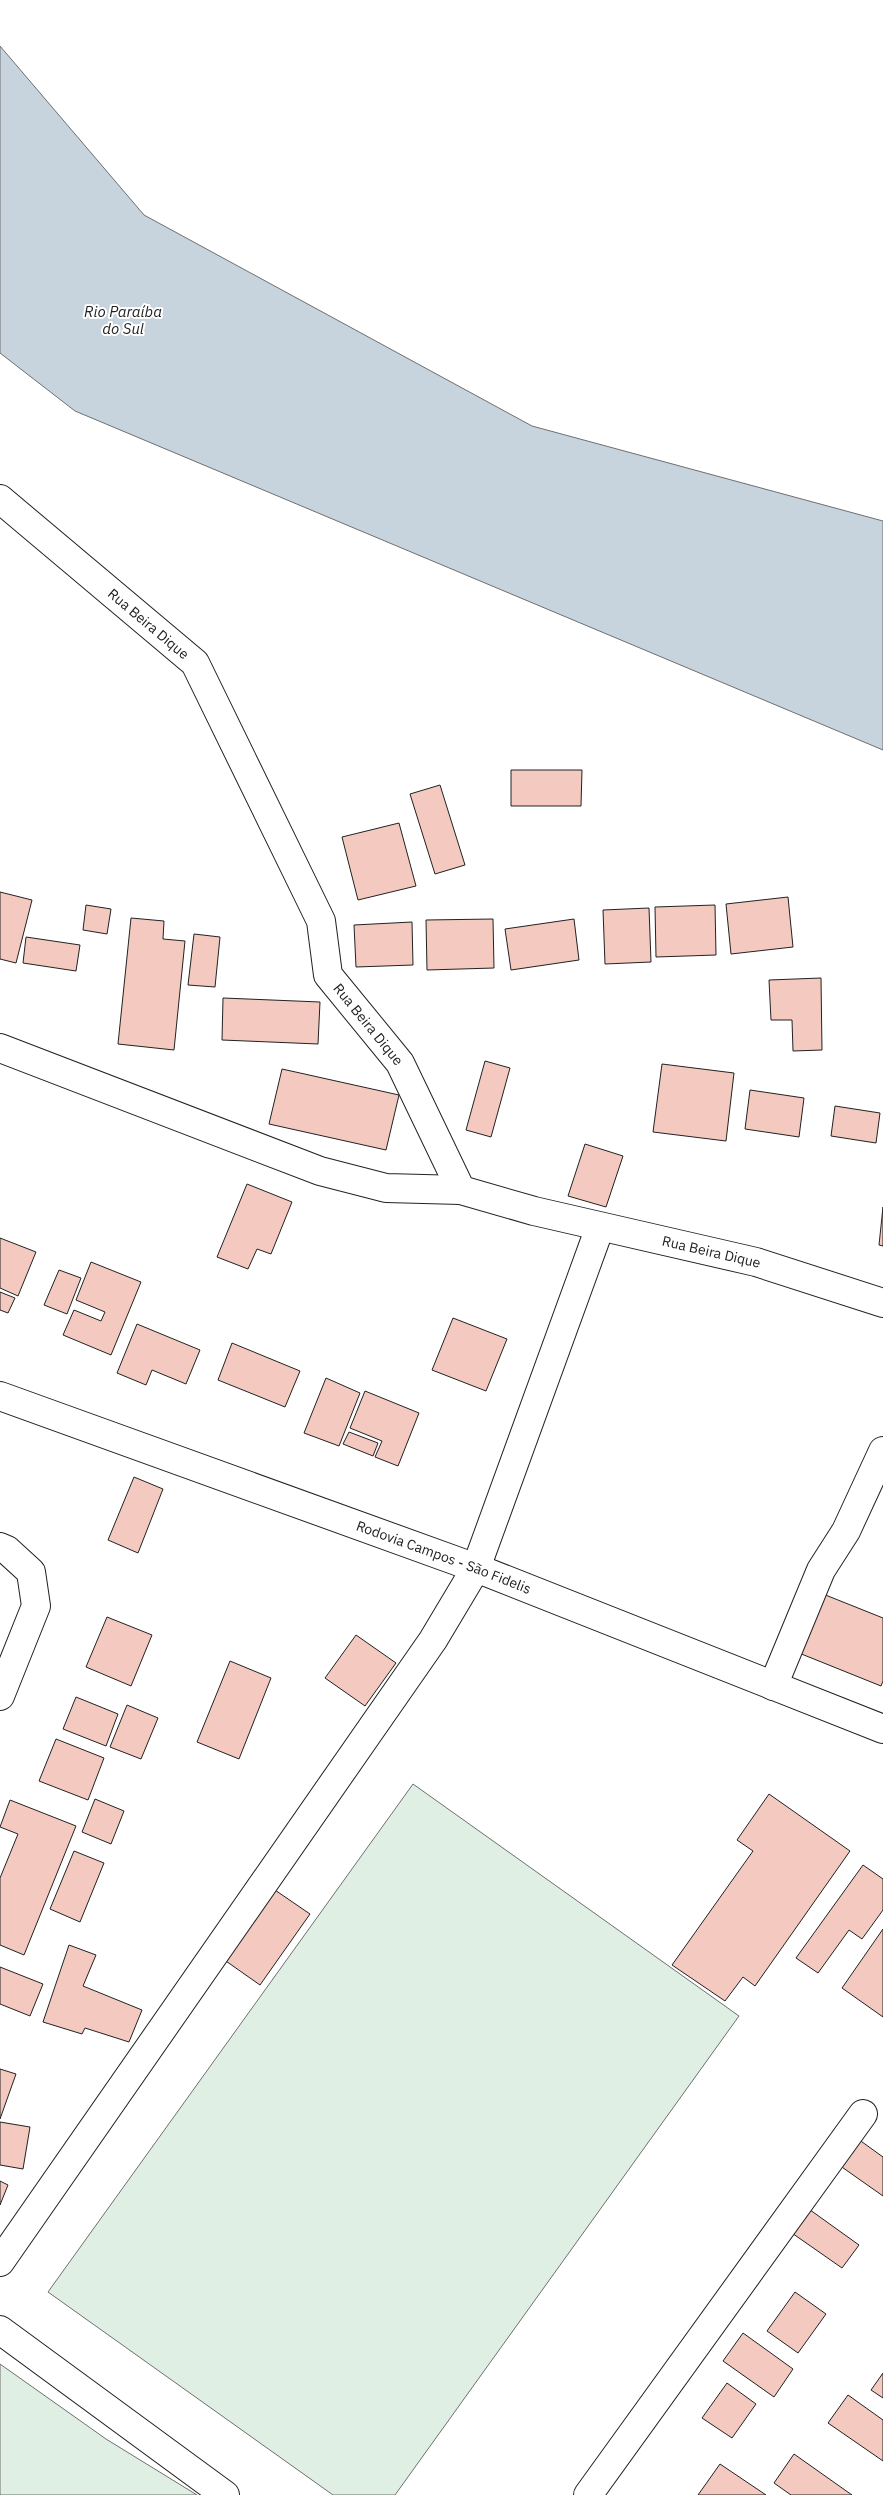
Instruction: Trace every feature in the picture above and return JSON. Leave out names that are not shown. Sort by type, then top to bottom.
[{"type":"street","name":"Rua Beira Dique","points":[[0,499],[195,663],[321,921],[328,975],[400,1063],[460,1190],[534,1211],[756,1262],[883,1303]]},
{"type":"street","points":[[0,1048],[320,1171],[386,1188],[460,1190]]},
{"type":"street","points":[[0,2262],[433,1640],[476,1568],[600,1227]]},
{"type":"street","name":"Rodovia Campos - São Fidelis","points":[[0,1396],[476,1568],[883,1729]]},
{"type":"street","points":[[773,1686],[821,1570],[846,1531],[883,1451]]},
{"type":"street","points":[[0,1547],[7,1550],[31,1572],[36,1606],[0,1696]]},
{"type":"street","points":[[588,2495],[863,2114]]},
{"type":"street","points":[[0,2330],[225,2495]]},
{"type":"green space","points":[[413,1784],[739,2016],[395,2495],[333,2495],[48,2292]]},
{"type":"green space","points":[[0,2364],[106,2439],[197,2495],[0,2495]]},
{"type":"water","name":"Rio Paraíba do Sul","points":[[0,46],[144,215],[532,426],[883,521],[883,750],[75,411],[0,353]]},
{"type":"building","points":[[511,770],[582,770],[581,806],[511,806]]},
{"type":"building","points":[[440,785],[465,865],[435,874],[410,794]]},
{"type":"building","points":[[399,823],[416,886],[358,900],[342,837]]},
{"type":"building","points":[[0,892],[32,900],[16,963],[0,959]]},
{"type":"building","points":[[788,897],[793,947],[731,954],[726,904]]},
{"type":"building","points":[[86,905],[111,909],[107,934],[83,930]]},
{"type":"building","points":[[715,905],[716,955],[656,957],[655,907]]},
{"type":"building","points":[[649,908],[651,962],[605,964],[603,910]]},
{"type":"building","points":[[131,918],[164,921],[163,939],[185,941],[174,1050],[118,1044]]},
{"type":"building","points":[[493,919],[494,968],[427,970],[426,920]]},
{"type":"building","points":[[574,919],[579,960],[511,970],[505,929]]},
{"type":"building","points":[[412,922],[413,965],[356,967],[354,925]]},
{"type":"building","points":[[194,934],[220,937],[215,987],[188,985]]},
{"type":"building","points":[[26,937],[80,945],[76,971],[23,963]]},
{"type":"building","points":[[821,978],[822,1050],[793,1051],[792,1020],[771,1020],[769,980]]},
{"type":"building","points":[[223,998],[320,1002],[318,1044],[222,1040]]},
{"type":"building","points":[[485,1061],[510,1068],[491,1137],[466,1130]]},
{"type":"building","points":[[662,1064],[734,1073],[726,1141],[653,1132]]},
{"type":"building","points":[[282,1069],[399,1095],[386,1150],[269,1124]]},
{"type":"building","points":[[750,1090],[804,1098],[799,1137],[745,1129]]},
{"type":"building","points":[[835,1106],[880,1113],[876,1143],[831,1136]]},
{"type":"building","points":[[585,1144],[623,1156],[606,1207],[568,1196]]},
{"type":"building","points":[[247,1184],[292,1202],[271,1254],[257,1249],[248,1269],[217,1257]]},
{"type":"building","points":[[883,1207],[883,1246],[879,1245]]},
{"type":"building","points":[[0,1238],[36,1252],[18,1296],[0,1288]]},
{"type":"building","points":[[91,1262],[141,1282],[111,1355],[63,1335],[74,1310],[101,1321],[105,1312],[76,1300]]},
{"type":"building","points":[[59,1270],[81,1278],[67,1314],[44,1305]]},
{"type":"building","points":[[0,1292],[15,1298],[8,1313],[0,1310]]},
{"type":"building","points":[[453,1318],[507,1339],[486,1391],[432,1370]]},
{"type":"building","points":[[137,1324],[200,1350],[186,1384],[152,1370],[146,1385],[117,1373]]},
{"type":"building","points":[[232,1343],[300,1371],[285,1407],[218,1380]]},
{"type":"building","points":[[326,1378],[360,1393],[339,1446],[304,1433]]},
{"type":"building","points":[[365,1391],[419,1413],[398,1466],[375,1457],[382,1441],[350,1428]]},
{"type":"building","points":[[349,1432],[378,1443],[373,1456],[343,1444]]},
{"type":"building","points":[[134,1477],[163,1489],[138,1553],[108,1540]]},
{"type":"building","points":[[818,1592],[883,1618],[883,1681],[881,1686],[794,1651]]},
{"type":"building","points":[[107,1617],[152,1635],[131,1686],[86,1667]]},
{"type":"building","points":[[356,1635],[396,1663],[365,1706],[325,1678]]},
{"type":"building","points":[[230,1661],[271,1678],[239,1759],[197,1742]]},
{"type":"building","points":[[76,1697],[118,1714],[106,1746],[63,1729]]},
{"type":"building","points":[[127,1705],[158,1718],[141,1759],[110,1747]]},
{"type":"building","points":[[56,1739],[104,1758],[88,1800],[39,1781]]},
{"type":"building","points":[[769,1794],[850,1851],[755,1986],[743,1977],[725,2001],[672,1965],[753,1851],[737,1840]]},
{"type":"building","points":[[95,1799],[124,1811],[111,1844],[82,1832]]},
{"type":"building","points":[[10,1800],[76,1826],[24,1955],[0,1945],[0,1878],[18,1834],[0,1827]]},
{"type":"building","points":[[74,1851],[104,1863],[80,1922],[50,1909]]},
{"type":"building","points":[[863,1865],[883,1879],[883,1910],[862,1939],[849,1930],[818,1973],[796,1958]]},
{"type":"building","points":[[272,1888],[310,1914],[260,1985],[223,1959]]},
{"type":"building","points":[[883,1929],[883,2017],[842,1988]]},
{"type":"building","points":[[69,1945],[96,1955],[83,1986],[142,2010],[129,2042],[85,2028],[82,2034],[43,2022]]},
{"type":"building","points":[[0,1967],[43,1984],[30,2016],[0,2004]]},
{"type":"building","points":[[0,2069],[16,2074],[0,2119]]},
{"type":"building","points":[[0,2122],[30,2127],[23,2169],[0,2165]]},
{"type":"building","points":[[858,2139],[883,2157],[883,2196],[839,2165]]},
{"type":"building","points":[[0,2181],[8,2185],[0,2205]]},
{"type":"building","points":[[806,2207],[859,2245],[842,2268],[789,2231]]},
{"type":"building","points":[[795,2292],[826,2314],[798,2353],[767,2331]]},
{"type":"building","points":[[743,2333],[793,2369],[774,2397],[723,2361]]},
{"type":"building","points":[[883,2373],[883,2398],[871,2390]]},
{"type":"building","points":[[727,2383],[756,2404],[732,2438],[702,2418]]},
{"type":"building","points":[[848,2395],[883,2420],[883,2461],[828,2423]]},
{"type":"building","points":[[794,2454],[852,2495],[791,2495],[774,2483]]},
{"type":"building","points":[[720,2464],[766,2495],[698,2495]]}]
